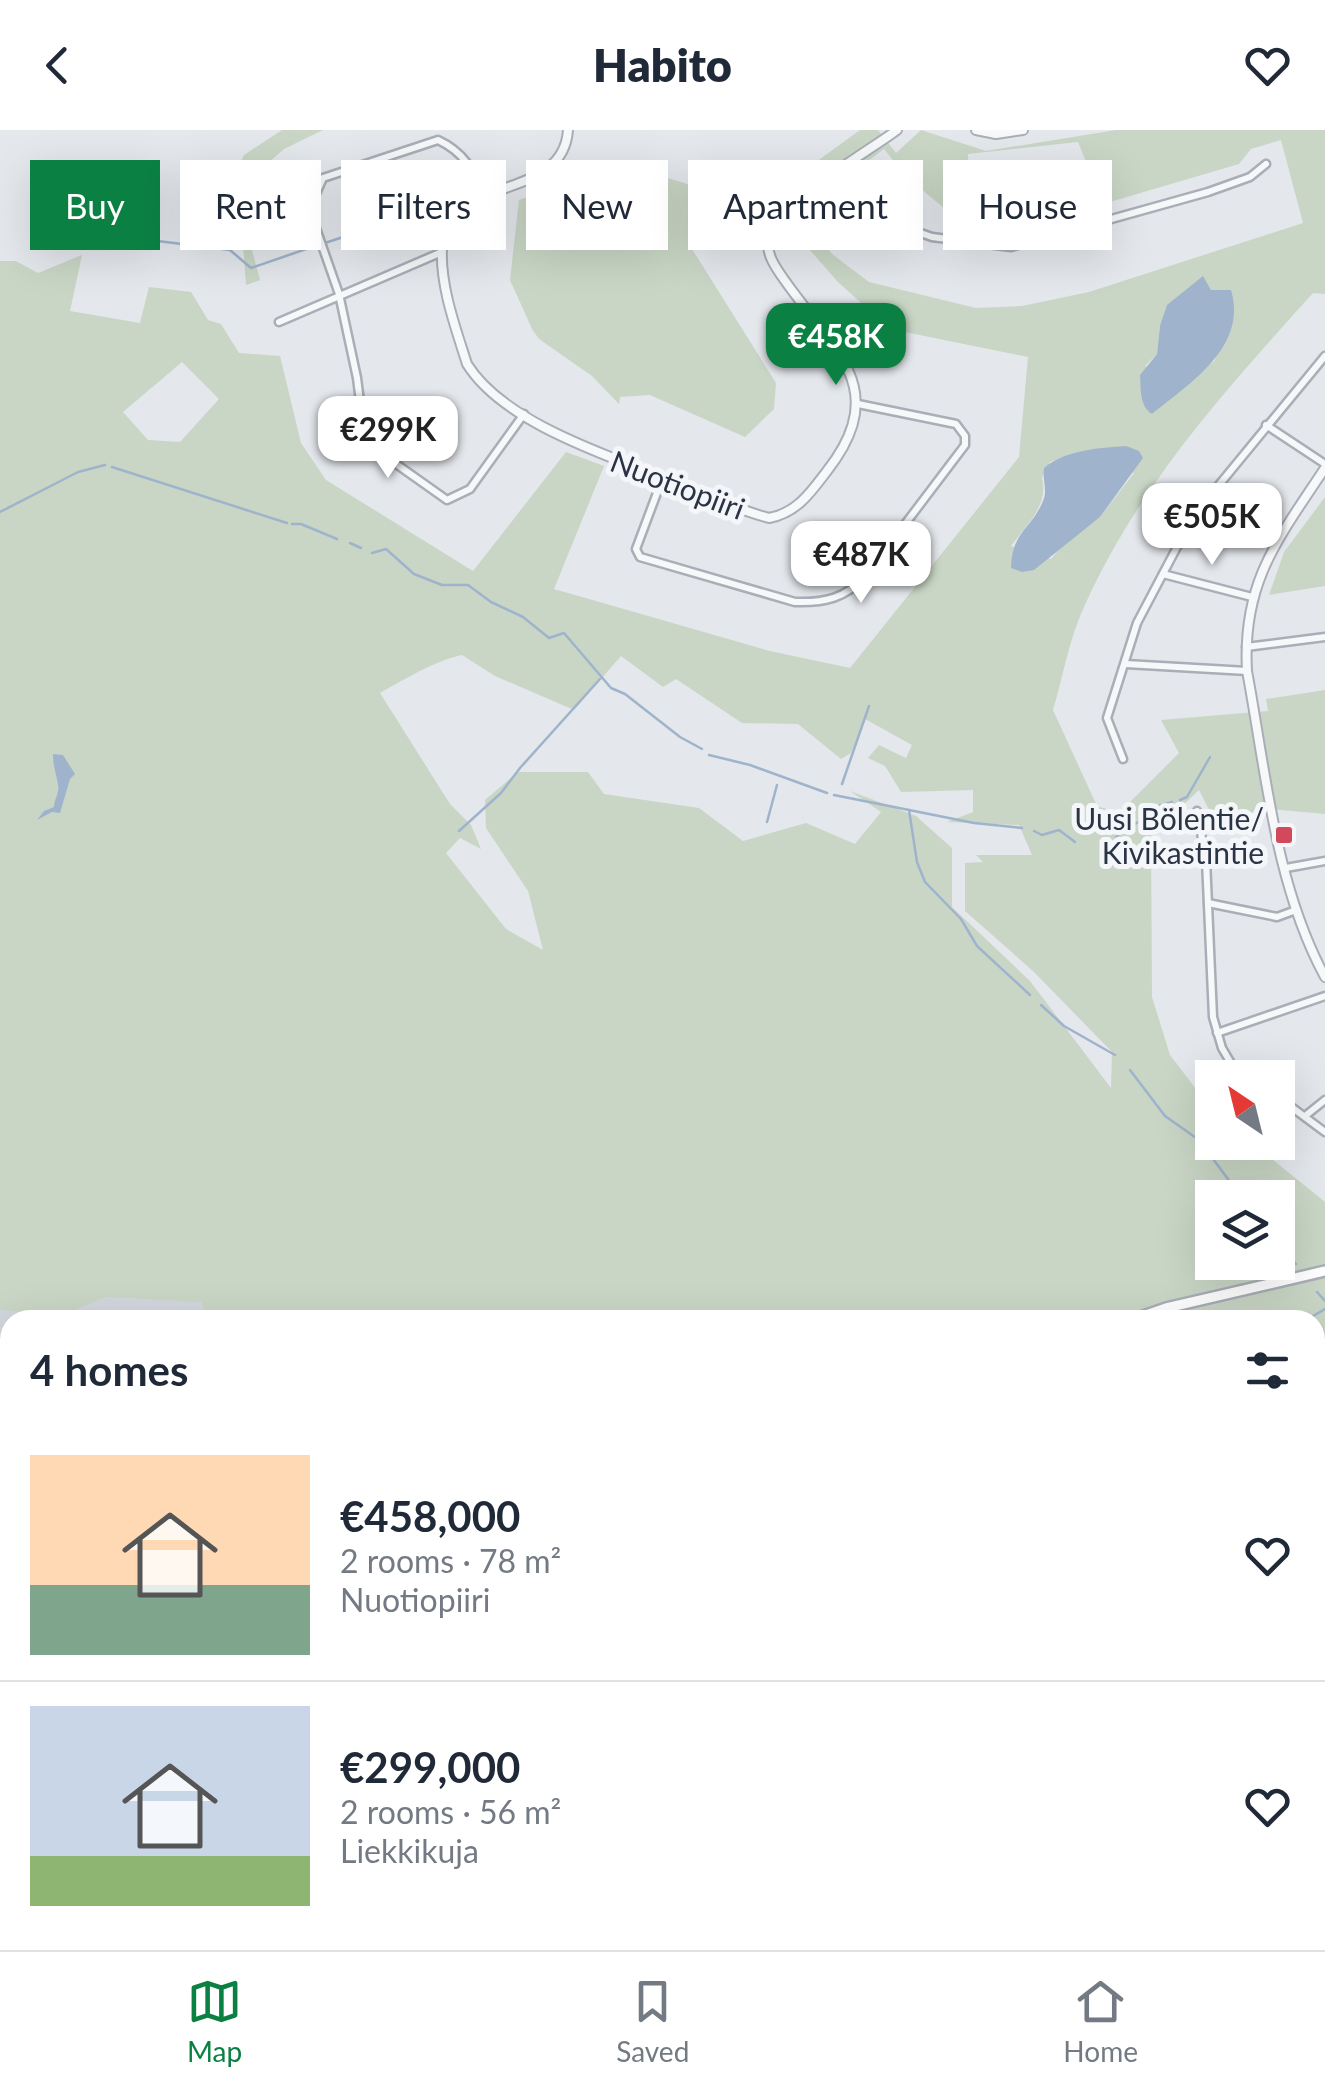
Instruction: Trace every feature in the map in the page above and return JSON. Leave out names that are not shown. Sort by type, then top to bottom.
[{"type":"main road","points":[[1160,1310],[1325,1271]]},
{"type":"street","points":[[506,187],[547,171],[561,157],[568,130]]},
{"type":"street","points":[[855,160],[897,130]]},
{"type":"street","points":[[976,130],[996,134],[1023,130]]},
{"type":"street","points":[[372,160],[438,140],[453,147],[466,160]]},
{"type":"street","points":[[923,233],[1010,247],[1208,192],[1250,178],[1266,164]]},
{"type":"street","points":[[341,169],[323,178],[311,214],[339,294],[367,440],[375,450],[448,500],[470,488],[524,414]]},
{"type":"street","points":[[663,477],[636,548],[640,557],[796,602],[816,602],[850,592],[865,577],[965,444],[961,428],[947,421],[858,404],[849,371],[776,269],[769,250]]},
{"type":"street","points":[[279,322],[442,252]]},
{"type":"street","name":"Nuotiopiiri","points":[[442,252],[448,294],[466,364],[473,374],[524,414],[563,438],[754,514],[781,516],[807,498],[841,453],[852,431],[858,404]]},
{"type":"street","points":[[1124,759],[1107,718],[1137,623],[1214,491],[1325,356]]},
{"type":"street","points":[[1266,425],[1325,466],[1263,566],[1252,597],[1246,647],[1296,910],[1325,976]]},
{"type":"street","points":[[1214,491],[1282,534]]},
{"type":"street","points":[[1163,574],[1252,597]]},
{"type":"street","points":[[1246,647],[1325,637]]},
{"type":"street","points":[[1126,664],[1248,672]]},
{"type":"street","points":[[1196,811],[1206,860],[1208,962],[1217,1032],[1230,1060]]},
{"type":"street","points":[[1286,868],[1325,862]]},
{"type":"street","points":[[1208,903],[1277,917],[1296,910]]},
{"type":"street","points":[[1217,1032],[1325,996]]},
{"type":"street","points":[[1304,1116],[1325,1100]]},
{"type":"street","points":[[1295,1109],[1325,1132]]},
{"type":"shaded area","points":[[0,1287],[293,1296],[298,1310],[0,1310]]},
{"type":"green space","points":[[282,130],[323,130],[284,149],[271,160],[242,160]]},
{"type":"green space","points":[[860,130],[878,130],[896,153],[921,130],[986,151],[1116,130],[1325,130],[1325,294],[1313,293],[1247,367],[1157,480],[1106,562],[1079,619],[1053,710],[1097,806],[1119,813],[1179,753],[1161,720],[1268,711],[1266,699],[1325,690],[1325,814],[1269,809],[1214,820],[1199,790],[1151,836],[1152,997],[1170,1055],[1195,1088],[1195,1160],[1273,1160],[1325,1202],[1325,1310],[204,1310],[202,1302],[106,1297],[75,1310],[0,1310],[0,261],[16,261],[38,273],[82,255],[70,311],[140,323],[149,287],[191,292],[208,320],[221,324],[239,353],[280,356],[301,443],[326,480],[473,571],[566,452],[604,466],[554,589],[770,651],[850,668],[1019,457],[1028,357],[890,329],[838,282],[810,250],[829,250],[869,282],[976,308],[1022,306],[1089,292],[1303,223],[1281,140],[1251,149],[1239,164],[1112,201],[1112,160],[1085,160],[1078,142],[968,154],[968,160],[943,160],[943,207],[923,190],[923,160],[892,160],[884,149],[870,160],[819,160]],"holes":[[[1208,285],[1211,290],[1231,291],[1215,360],[1151,414],[1146,365],[1157,354],[1160,326]],[[182,362],[219,399],[180,442],[148,440],[123,412]],[[1083,451],[1134,473],[1100,517],[1051,559],[1011,546],[1039,506],[1042,478],[1050,462]],[[462,655],[495,676],[574,710],[621,656],[663,687],[676,679],[742,723],[798,724],[841,759],[851,753],[865,719],[912,745],[906,758],[879,745],[868,758],[885,766],[901,792],[973,790],[973,812],[947,822],[1019,825],[1032,855],[976,855],[983,862],[965,863],[965,911],[1034,972],[1112,1052],[1111,1088],[1030,981],[952,907],[952,848],[916,816],[850,791],[881,812],[855,844],[806,823],[743,841],[699,808],[604,794],[588,772],[518,772],[485,800],[486,828],[528,891],[543,950],[506,929],[446,853],[460,838],[481,849],[471,825],[450,804],[380,693],[420,671]]]},
{"type":"green space","points":[[668,178],[688,184],[688,250],[693,250],[776,383],[774,409],[745,437],[650,395],[620,397],[619,404],[592,376],[539,339],[510,280],[519,200],[526,197],[526,250],[668,250]]},
{"type":"green space","points":[[243,250],[252,250],[260,280],[246,285]]},
{"type":"green space","points":[[1325,497],[1325,586],[1269,595],[1284,552]]},
{"type":"water","points":[[1203,276],[1211,290],[1231,290],[1231,329],[1212,362],[1152,414],[1143,402],[1140,375],[1157,354],[1167,305]]},
{"type":"water","points":[[1126,446],[1139,451],[1143,458],[1100,517],[1034,570],[1022,572],[1011,568],[1018,538],[1044,497],[1044,468],[1072,454]]},
{"type":"water","points":[[53,754],[63,755],[75,774],[60,813],[52,812],[37,820],[54,807],[58,793]]},
{"type":"waterway","points":[[325,243],[341,238]]},
{"type":"waterway","points":[[160,241],[180,244]]},
{"type":"waterway","points":[[230,250],[251,268],[303,250]]},
{"type":"waterway","points":[[0,512],[78,472],[105,465]]},
{"type":"waterway","points":[[112,467],[287,523]]},
{"type":"waterway","points":[[292,524],[337,539]]},
{"type":"waterway","points":[[350,543],[361,548]]},
{"type":"waterway","points":[[372,553],[386,549],[414,574],[442,585],[468,585],[491,602],[523,617],[549,638],[564,633],[611,688],[702,749]]},
{"type":"waterway","points":[[459,831],[501,793],[600,679]]},
{"type":"waterway","points":[[842,784],[869,706]]},
{"type":"waterway","points":[[709,755],[750,765],[827,793]]},
{"type":"waterway","points":[[1180,800],[1187,797],[1210,757]]},
{"type":"waterway","points":[[767,822],[777,785]]},
{"type":"waterway","points":[[834,795],[974,823],[1022,828]]},
{"type":"waterway","points":[[1152,808],[1172,802]]},
{"type":"waterway","points":[[909,810],[917,862],[925,882],[961,919],[977,946],[1030,995]]},
{"type":"waterway","points":[[1112,852],[1119,834],[1149,817]]},
{"type":"waterway","points":[[1034,831],[1042,835],[1059,830],[1075,842]]},
{"type":"waterway","points":[[1041,1005],[1064,1026],[1115,1055]]},
{"type":"waterway","points":[[1130,1070],[1165,1116],[1199,1140],[1229,1180]]},
{"type":"waterway","points":[[1317,1292],[1325,1301]]},
{"type":"place","name":"Uusi Bölentie/ Kivikastintie","points":[[1284,835]]}]
